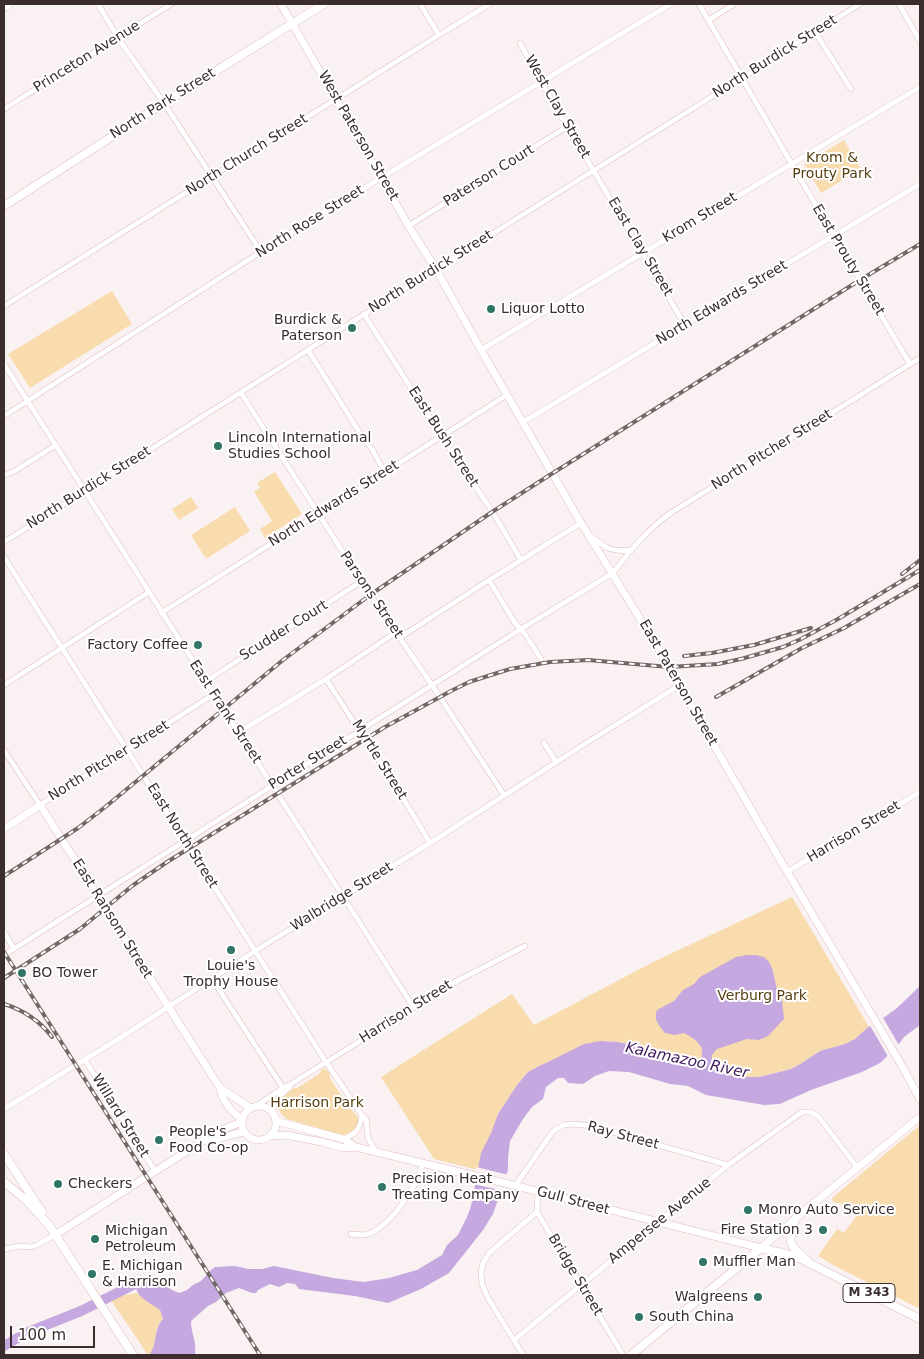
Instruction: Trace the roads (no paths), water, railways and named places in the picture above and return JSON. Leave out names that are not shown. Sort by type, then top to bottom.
[{"type":"main road","points":[[4,8],[10,4]]},
{"type":"main road","name":"North Park Street","points":[[4,206],[324,4]]},
{"type":"main road","points":[[4,1154],[36,1201],[55,1235],[133,1355]]},
{"type":"main road","points":[[4,1182],[26,1200],[49,1225]]},
{"type":"main road","points":[[795,1219],[790,1237],[791,1244],[794,1249],[816,1267]]},
{"type":"main road","points":[[630,1355],[761,1248]]},
{"type":"main road","name":"M 343","points":[[761,1248],[801,1259],[920,1319]]},
{"type":"street","points":[[98,4],[118,38],[164,104],[261,252]]},
{"type":"street","name":"Princeton Avenue","points":[[4,109],[171,4]]},
{"type":"street","name":"West Paterson Street","points":[[281,4],[436,269]]},
{"type":"street","points":[[420,4],[438,35]]},
{"type":"street","name":"North Church Street","points":[[4,306],[490,4]]},
{"type":"street","name":"North Rose Street","points":[[4,416],[261,252],[671,4]]},
{"type":"street","name":"East Prouty Street","points":[[699,4],[910,364]]},
{"type":"street","points":[[709,20],[734,4]]},
{"type":"street","name":"North Burdick Street","points":[[4,542],[741,77],[860,4]]},
{"type":"street","points":[[899,4],[920,41]]},
{"type":"street","points":[[815,32],[851,89]]},
{"type":"street","name":"West Clay Street","points":[[520,43],[594,170]]},
{"type":"street","name":"Krom Street","points":[[481,350],[920,87]]},
{"type":"street","name":"Paterson Court","points":[[410,225],[568,126]]},
{"type":"street","name":"East Clay Street","points":[[594,170],[685,325]]},
{"type":"street","name":"North Edwards Street","points":[[523,422],[920,184]]},
{"type":"street","name":"East Paterson Street","points":[[436,269],[507,396],[680,685],[920,1099]]},
{"type":"street","name":"East Bush Street","points":[[364,314],[521,560]]},
{"type":"street","points":[[308,350],[363,438],[372,449],[385,473]]},
{"type":"street","name":"North Pitcher Street","points":[[613,573],[631,550],[660,521],[678,508],[920,358]]},
{"type":"street","name":"East Frank Street","points":[[4,364],[414,1008]]},
{"type":"street","name":"Parsons Street","points":[[241,393],[395,632],[504,795]]},
{"type":"street","name":"North Edwards Street","points":[[161,613],[507,396]]},
{"type":"street","points":[[4,475],[13,472],[56,446]]},
{"type":"street","points":[[399,638],[582,523]]},
{"type":"street","points":[[589,535],[604,547],[619,552],[631,550]]},
{"type":"street","name":"East North Street","points":[[4,557],[326,1062],[366,1119],[368,1138],[377,1152]]},
{"type":"street","name":"Porter Street","points":[[4,955],[520,629],[613,573]]},
{"type":"street","points":[[489,580],[541,659]]},
{"type":"street","name":"Scudder Court","points":[[206,681],[362,581]]},
{"type":"street","points":[[4,685],[149,592]]},
{"type":"street","points":[[238,732],[326,679],[395,632]]},
{"type":"street","name":"Myrtle Street","points":[[326,679],[430,843]]},
{"type":"street","name":"Walbridge Street","points":[[4,1110],[680,685]]},
{"type":"street","name":"North Pitcher Street","points":[[4,829],[214,694]]},
{"type":"street","points":[[544,743],[556,762]]},
{"type":"street","name":"East Ransom Street","points":[[4,750],[220,1088],[221,1096],[242,1121]]},
{"type":"street","name":"Harrison Street","points":[[787,872],[920,792]]},
{"type":"street","points":[[4,932],[14,949]]},
{"type":"street","name":"Harrison Street","points":[[254,1107],[455,982],[525,946]]},
{"type":"street","points":[[212,979],[283,1088]]},
{"type":"street","name":"Willard Street","points":[[85,1060],[155,1171]]},
{"type":"street","name":"Harrison Street","points":[[272,1111],[279,1097],[291,1084]]},
{"type":"street","name":"East Ransom Street","points":[[220,1088],[254,1107]]},
{"type":"street","points":[[254,1107],[267,1108],[272,1111],[276,1127],[270,1136],[259,1140],[248,1136],[244,1132],[242,1121],[246,1111],[254,1107]]},
{"type":"street","name":"Ampersee Avenue","points":[[514,1340],[728,1165],[798,1114],[802,1112],[814,1113],[857,1167]]},
{"type":"street","points":[[344,1139],[351,1136],[358,1129],[362,1115]]},
{"type":"street","points":[[761,1248],[920,1117]]},
{"type":"street","points":[[4,1249],[37,1245],[203,1141],[207,1135],[242,1121]]},
{"type":"street","name":"Gull Street","points":[[276,1121],[344,1139],[356,1147]]},
{"type":"street","name":"Ray Street","points":[[514,1185],[551,1134],[561,1127],[573,1124],[592,1126],[728,1165]]},
{"type":"street","points":[[203,1141],[214,1141],[234,1133],[244,1132]]},
{"type":"street","name":"Gull Street","points":[[270,1136],[286,1135],[344,1148],[356,1147],[761,1248]]},
{"type":"street","points":[[352,1234],[365,1234],[374,1231],[393,1216],[408,1195],[421,1170],[422,1163]]},
{"type":"street","points":[[523,1355],[488,1298],[481,1278],[483,1263],[489,1253],[537,1212],[538,1192]]},
{"type":"street","name":"Bridge Street","points":[[537,1212],[623,1355]]},
{"type":"waterway","points":[[4,1346],[26,1333],[81,1311],[137,1283],[147,1289]]},
{"type":"railway","points":[[4,876],[78,828],[283,660],[370,595],[553,473],[920,244]]},
{"type":"railway","points":[[902,574],[920,560]]},
{"type":"railway","points":[[4,978],[80,929],[132,886],[167,862],[385,727],[469,682],[510,669],[550,662],[588,660],[669,667],[718,664],[741,659],[783,647],[801,639],[920,570]]},
{"type":"railway","points":[[716,697],[802,648],[844,628],[920,584]]},
{"type":"railway","points":[[684,656],[754,645],[811,628]]},
{"type":"railway","points":[[4,952],[260,1355]]},
{"type":"railway","points":[[4,1004],[18,1009],[31,1017],[52,1037]]},
{"type":"place","name":"Liquor Lotto","points":[[491,309]]},
{"type":"place","name":"Burdick & Paterson","points":[[352,328]]},
{"type":"place","name":"Lincoln International Studies School","points":[[218,446]]},
{"type":"place","name":"Factory Coffee","points":[[198,645]]},
{"type":"place","name":"Louie's Trophy House","points":[[231,950]]},
{"type":"place","name":"BO Tower","points":[[22,973]]},
{"type":"place","name":"People's Food Co-op","points":[[159,1140]]},
{"type":"place","name":"Checkers","points":[[58,1184]]},
{"type":"place","name":"Precision Heat Treating Company","points":[[382,1187]]},
{"type":"place","name":"Monro Auto Service","points":[[748,1210]]},
{"type":"place","name":"Fire Station 3","points":[[823,1230]]},
{"type":"place","name":"Michigan Petroleum","points":[[95,1239]]},
{"type":"place","name":"Muffler Man","points":[[703,1262]]},
{"type":"place","name":"E. Michigan & Harrison","points":[[92,1274]]},
{"type":"place","name":"Walgreens","points":[[758,1297]]},
{"type":"place","name":"South China","points":[[639,1317]]},
{"type":"park label","name":"Krom & Prouty Park","points":[[832,166]]},
{"type":"park label","name":"Verburg Park","points":[[762,996]]},
{"type":"park label","name":"Harrison Park","points":[[317,1103]]},
{"type":"water label","name":"Kalamazoo River","points":[[687,1061]]}]
